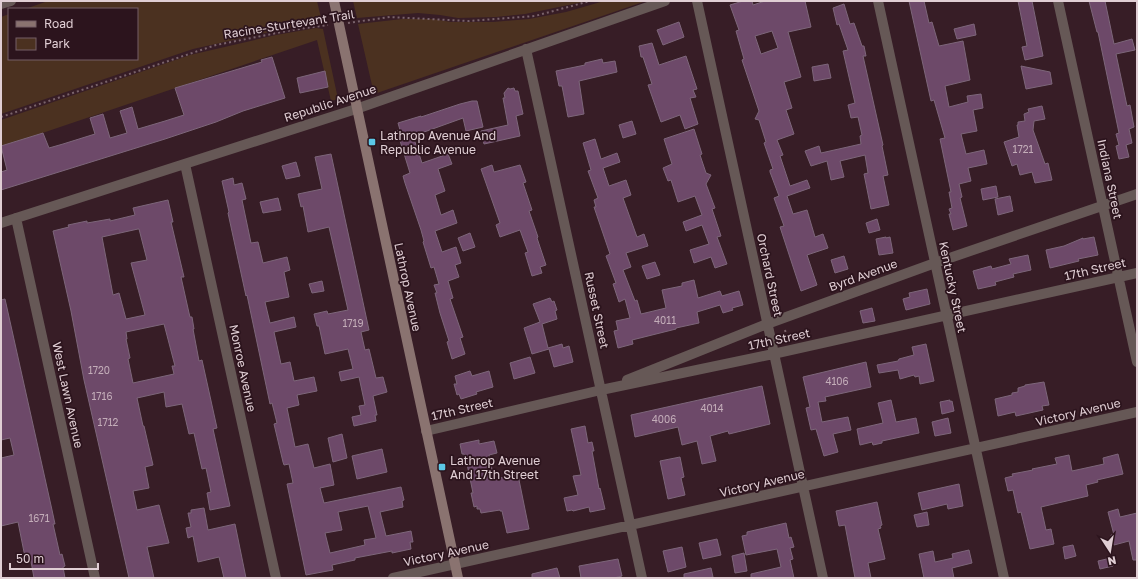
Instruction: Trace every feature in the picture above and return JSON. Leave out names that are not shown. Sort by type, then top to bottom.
[{"type":"street","points":[[1,4],[11,1]]},
{"type":"street","name":"Lathrop Avenue","points":[[334,1],[458,578]]},
{"type":"street","name":"Republic Avenue","points":[[1,223],[356,109],[526,48],[665,1]]},
{"type":"street","name":"Orchard Street","points":[[697,1],[823,578]]},
{"type":"street","name":"Kentucky Street","points":[[878,1],[1004,578]]},
{"type":"street","name":"Indiana Street","points":[[1058,1],[1137,362]]},
{"type":"street","name":"Russet Street","points":[[526,48],[642,578]]},
{"type":"street","name":"Monroe Avenue","points":[[185,164],[276,578]]},
{"type":"street","name":"Byrd Avenue","points":[[601,390],[767,324],[935,263],[1137,194]]},
{"type":"street","name":"West Lawn Avenue","points":[[16,218],[95,578]]},
{"type":"street","name":"17th Street","points":[[426,431],[601,390],[773,354],[1137,273]]},
{"type":"street","name":"Victory Avenue","points":[[393,578],[1137,412]]},
{"type":"path","name":"Racine-Sturtevant Trail","points":[[1,117],[216,45],[292,30],[390,17],[468,21],[535,16],[590,1]]},
{"type":"green space","points":[[48,1],[317,1],[322,22],[301,25],[193,49],[1,114],[1,17],[8,14],[8,60],[138,60],[138,8],[28,8]]},
{"type":"green space","points":[[353,1],[588,1],[525,14],[496,17],[458,18],[418,13],[357,18]]},
{"type":"green space","points":[[604,1],[646,1],[374,94],[358,24],[402,19],[433,19],[451,22],[493,22],[529,19],[566,12]]},
{"type":"green space","points":[[316,28],[323,29],[338,99],[331,101],[317,40],[1,147],[1,120],[190,55],[276,35]]},
{"type":"building","points":[[743,1],[752,1],[753,5],[765,1],[805,1],[811,27],[788,32],[801,77],[784,82],[792,108],[786,110],[794,134],[777,140],[783,155],[780,156],[790,186],[807,180],[810,188],[787,196],[793,214],[807,210],[815,237],[823,234],[828,248],[807,255],[817,285],[801,291],[780,227],[784,226],[774,198],[779,196],[770,172],[770,170],[773,169],[764,143],[766,142],[759,120],[755,119],[759,111],[742,60],[744,59],[736,31],[739,30],[730,5]],"holes":[[[772,31],[778,48],[761,54],[755,36]]]},
{"type":"building","points":[[909,1],[924,1],[929,23],[932,22],[939,46],[963,41],[970,80],[945,86],[949,107],[968,102],[967,96],[981,94],[983,108],[973,110],[977,131],[961,134],[966,154],[984,150],[987,164],[968,168],[971,181],[959,184],[962,197],[960,198],[967,226],[953,230],[949,214],[951,214],[949,209],[952,208],[949,192],[951,192],[940,139],[945,138],[934,100],[931,101]]},
{"type":"building","points":[[1018,1],[1032,1],[1043,56],[1025,60],[1022,47],[1027,46]]},
{"type":"building","points":[[1089,1],[1105,1],[1114,44],[1132,39],[1135,50],[1116,54],[1127,106],[1130,105],[1134,127],[1129,129],[1132,143],[1126,145],[1129,157],[1119,159],[1116,146],[1119,145],[1116,134],[1119,133],[1098,32]]},
{"type":"building","points":[[844,4],[850,24],[854,23],[862,46],[864,46],[866,56],[863,56],[883,145],[888,175],[883,176],[889,205],[871,209],[864,174],[868,173],[865,155],[840,161],[844,177],[831,180],[827,161],[811,166],[805,151],[819,146],[821,153],[861,144],[860,136],[862,135],[858,117],[851,118],[848,105],[855,103],[843,51],[848,50],[839,24],[837,25],[833,8]]},
{"type":"building","points":[[679,22],[684,37],[663,45],[657,30]]},
{"type":"building","points":[[974,24],[976,35],[957,39],[954,29]]},
{"type":"building","points":[[652,43],[659,65],[686,56],[697,89],[693,90],[696,97],[690,98],[698,124],[685,129],[680,115],[661,122],[648,85],[652,84],[643,57],[641,57],[639,46]]},
{"type":"building","points":[[272,57],[285,98],[243,111],[216,122],[165,139],[1,190],[1,172],[7,170],[1,146],[43,133],[49,148],[95,134],[90,118],[103,114],[110,138],[127,133],[120,111],[132,107],[138,129],[184,115],[175,88],[262,62],[261,60]]},
{"type":"building","points":[[602,59],[603,63],[615,61],[617,72],[579,81],[584,114],[568,117],[562,86],[559,86],[556,71],[585,65],[585,63]]},
{"type":"building","points":[[828,64],[831,78],[814,81],[812,67]]},
{"type":"building","points":[[1021,66],[1050,72],[1052,84],[1026,89]]},
{"type":"building","points":[[325,71],[328,87],[300,93],[297,78]]},
{"type":"building","points":[[508,88],[514,88],[515,91],[518,91],[523,114],[516,116],[520,136],[484,144],[481,131],[508,125],[503,98],[505,98],[504,93]]},
{"type":"building","points":[[472,101],[477,101],[483,127],[466,131],[463,118],[413,136],[422,163],[448,154],[452,164],[438,169],[445,191],[435,195],[441,215],[453,210],[457,223],[435,231],[442,252],[456,247],[461,263],[455,265],[459,277],[448,281],[453,298],[450,299],[463,337],[460,338],[465,354],[452,359],[447,342],[449,341],[435,293],[437,293],[434,285],[439,284],[434,267],[431,268],[421,230],[403,176],[410,173],[397,131],[400,130],[398,123]]},
{"type":"building","points":[[1042,106],[1045,119],[1034,121],[1033,130],[1045,164],[1048,163],[1052,180],[1035,183],[1032,172],[1020,175],[1017,164],[1012,166],[1004,142],[1019,137],[1017,125],[1018,122],[1025,121],[1024,114],[1029,112],[1028,109]]},
{"type":"building","points":[[632,121],[636,134],[623,138],[619,125]]},
{"type":"building","points":[[694,129],[706,173],[711,175],[706,184],[715,208],[712,209],[721,236],[717,237],[727,264],[715,268],[711,257],[694,263],[690,250],[709,244],[702,225],[686,231],[683,222],[702,215],[695,196],[678,202],[671,180],[668,181],[663,168],[672,164],[664,139]]},
{"type":"building","points":[[595,139],[601,159],[617,153],[620,162],[603,168],[609,186],[626,180],[631,195],[623,198],[637,237],[644,234],[648,246],[626,253],[631,267],[623,270],[635,301],[637,300],[641,314],[666,308],[662,290],[682,286],[682,283],[694,280],[698,298],[720,291],[722,296],[739,291],[743,305],[732,308],[733,310],[723,313],[720,305],[697,312],[699,323],[632,340],[633,344],[618,348],[614,331],[618,330],[616,321],[630,318],[625,299],[619,302],[613,284],[616,283],[606,256],[610,254],[594,207],[596,207],[594,200],[598,198],[588,171],[591,170],[583,143]]},
{"type":"building","points":[[331,154],[369,330],[361,332],[365,350],[369,349],[376,378],[383,377],[387,392],[373,396],[377,415],[375,415],[376,421],[354,426],[352,417],[361,415],[359,406],[365,405],[359,377],[341,381],[339,372],[353,369],[348,349],[325,354],[319,326],[317,326],[314,314],[327,311],[328,314],[348,310],[329,227],[308,232],[303,206],[301,207],[298,194],[322,189],[315,157]]},
{"type":"building","points":[[296,162],[300,176],[286,179],[282,166]]},
{"type":"building","points":[[492,165],[494,172],[520,165],[526,182],[523,183],[532,210],[529,211],[546,265],[540,267],[542,273],[532,276],[525,253],[528,252],[520,230],[500,237],[496,225],[500,223],[481,169]]},
{"type":"building","points":[[233,178],[234,185],[242,183],[246,199],[242,200],[251,243],[258,242],[263,263],[287,257],[290,270],[284,272],[289,297],[265,302],[270,323],[294,317],[296,327],[274,332],[281,364],[290,362],[294,381],[314,377],[317,391],[297,395],[299,405],[287,408],[295,447],[308,444],[314,468],[330,464],[334,485],[320,488],[324,503],[401,487],[404,500],[402,501],[403,507],[380,512],[386,536],[411,531],[413,542],[410,542],[411,549],[355,558],[355,560],[332,565],[333,570],[306,575],[287,484],[293,483],[289,464],[284,465],[274,424],[277,423],[272,403],[270,404],[222,181]],"holes":[[[368,506],[376,538],[364,540],[365,545],[330,553],[325,533],[342,530],[338,512]]]},
{"type":"building","points":[[996,186],[998,197],[983,200],[981,189]]},
{"type":"building","points":[[1010,196],[1013,211],[998,215],[995,199]]},
{"type":"building","points":[[278,198],[281,210],[263,213],[260,202]]},
{"type":"building","points":[[168,200],[173,222],[171,222],[184,277],[181,277],[190,317],[192,317],[199,361],[202,360],[217,428],[213,429],[230,506],[210,510],[207,493],[211,492],[206,468],[202,469],[194,433],[189,434],[182,404],[166,407],[164,392],[137,398],[153,465],[145,467],[149,488],[133,491],[137,510],[159,505],[169,543],[147,547],[154,578],[129,578],[84,380],[71,311],[53,231],[69,227],[68,225],[87,221],[87,223],[110,219],[110,221],[135,215],[133,208]],"holes":[[[139,229],[147,260],[131,263],[145,315],[126,319],[119,293],[113,295],[102,237]],[[164,324],[175,366],[172,366],[174,374],[133,383],[128,359],[130,358],[126,332]]]},
{"type":"building","points":[[877,219],[880,230],[869,233],[866,223]]},
{"type":"building","points":[[470,233],[475,247],[463,251],[458,238]]},
{"type":"building","points":[[890,237],[893,253],[879,255],[876,239]]},
{"type":"building","points":[[1094,237],[1098,255],[1078,259],[1079,261],[1050,268],[1046,250],[1064,246],[1083,238]]},
{"type":"building","points":[[1028,255],[1031,270],[1013,274],[1014,277],[995,282],[996,285],[978,289],[973,271],[991,266],[992,269],[1011,264],[1009,259]]},
{"type":"building","points":[[844,256],[848,269],[835,273],[831,260]]},
{"type":"building","points":[[655,262],[660,275],[647,279],[642,266]]},
{"type":"building","points":[[322,281],[324,291],[312,293],[309,284]]},
{"type":"building","points":[[927,289],[930,304],[906,310],[903,299],[910,297],[909,293]]},
{"type":"building","points":[[550,298],[552,302],[554,301],[557,310],[555,311],[557,319],[542,324],[548,348],[562,344],[563,348],[569,346],[573,362],[554,367],[549,349],[532,354],[524,328],[540,322],[533,304]]},
{"type":"building","points":[[5,299],[55,524],[53,524],[60,555],[62,554],[65,566],[63,567],[65,578],[34,578],[30,556],[25,557],[18,522],[1,526],[1,458],[14,455],[10,438],[1,440],[1,300]]},
{"type":"building","points":[[872,308],[875,321],[863,323],[860,311]]},
{"type":"building","points":[[926,344],[934,381],[920,384],[919,376],[915,377],[914,375],[900,379],[898,370],[879,373],[877,365],[898,361],[899,359],[914,355],[912,347]]},
{"type":"building","points":[[530,357],[535,373],[514,379],[510,363]]},
{"type":"building","points":[[866,362],[871,387],[825,397],[826,401],[818,402],[822,422],[848,417],[851,430],[833,434],[838,452],[824,456],[816,429],[811,430],[806,408],[810,407],[803,377]]},
{"type":"building","points":[[470,371],[472,376],[489,371],[493,387],[476,392],[477,394],[461,399],[459,394],[457,395],[454,384],[457,384],[455,376]]},
{"type":"building","points":[[1044,382],[1049,405],[1042,406],[1043,410],[1016,416],[1015,412],[998,416],[995,399],[1012,395],[1012,393],[1018,392],[1018,388],[1025,385]]},
{"type":"building","points":[[762,386],[770,424],[729,434],[728,431],[710,436],[716,461],[702,464],[697,441],[682,445],[678,427],[635,437],[631,415]]},
{"type":"building","points":[[891,400],[896,422],[916,418],[919,433],[882,441],[882,443],[873,445],[872,442],[860,445],[857,429],[883,423],[878,403]]},
{"type":"building","points":[[950,400],[950,402],[952,401],[954,411],[942,414],[940,402]]},
{"type":"building","points":[[948,418],[951,433],[935,436],[932,422]]},
{"type":"building","points":[[585,426],[588,443],[592,442],[594,451],[592,451],[599,489],[600,488],[605,509],[590,512],[589,507],[567,511],[564,498],[578,495],[573,476],[581,475],[571,429]]},
{"type":"building","points":[[342,434],[347,458],[333,462],[328,438]]},
{"type":"building","points":[[479,440],[479,444],[494,441],[497,453],[489,455],[494,479],[518,475],[529,529],[507,533],[502,511],[481,513],[480,509],[477,509],[477,506],[474,507],[471,493],[473,493],[466,459],[464,454],[462,454],[460,444]]},
{"type":"building","points":[[382,449],[387,472],[357,479],[352,456]]},
{"type":"building","points":[[1118,454],[1123,474],[1097,480],[1098,482],[1086,485],[1088,496],[1041,507],[1046,530],[1051,529],[1054,544],[1030,549],[1021,512],[1018,513],[1013,490],[1008,491],[1005,478],[1013,476],[1012,474],[1057,464],[1055,458],[1069,455],[1072,471],[1104,464],[1103,458]]},
{"type":"building","points":[[680,457],[684,477],[681,478],[685,495],[668,499],[660,461]]},
{"type":"building","points":[[959,484],[963,506],[948,509],[947,504],[922,510],[918,493]]},
{"type":"building","points":[[877,502],[882,525],[880,526],[881,528],[878,529],[885,559],[868,563],[871,578],[855,578],[845,525],[839,526],[836,511]]},
{"type":"building","points":[[204,508],[208,530],[235,524],[246,578],[224,578],[219,557],[198,562],[193,536],[188,538],[186,528],[191,527],[188,513],[191,513],[191,510]]},
{"type":"building","points":[[1118,509],[1120,517],[1137,513],[1137,560],[1133,560],[1129,541],[1114,545],[1111,535],[1114,535],[1108,512]]},
{"type":"building","points":[[927,512],[929,525],[917,527],[914,515]]},
{"type":"building","points":[[786,523],[789,538],[791,537],[794,547],[790,548],[793,559],[790,560],[794,578],[751,578],[751,574],[781,567],[777,549],[746,555],[742,536],[747,535],[747,532]]},
{"type":"building","points":[[717,539],[721,555],[703,559],[699,543]]},
{"type":"building","points":[[1073,545],[1076,556],[1065,559],[1063,547]]},
{"type":"building","points":[[682,547],[686,567],[668,572],[663,551]]},
{"type":"building","points":[[969,550],[972,563],[952,568],[954,578],[924,578],[919,554],[933,551],[935,562],[953,558],[952,554]]},
{"type":"building","points":[[744,553],[747,571],[735,573],[732,556]]},
{"type":"building","points":[[1111,558],[1113,566],[1100,569],[1098,561]]},
{"type":"building","points":[[618,559],[622,576],[614,578],[581,578],[579,566]]},
{"type":"building","points":[[557,568],[560,578],[532,578],[532,574]]},
{"type":"building","points":[[711,568],[713,577],[684,578],[684,574]]},
{"type":"place","name":"Lathrop Avenue And Republic Avenue","points":[[372,142]]},
{"type":"place","name":"Lathrop Avenue And 17th Street","points":[[442,467]]}]
